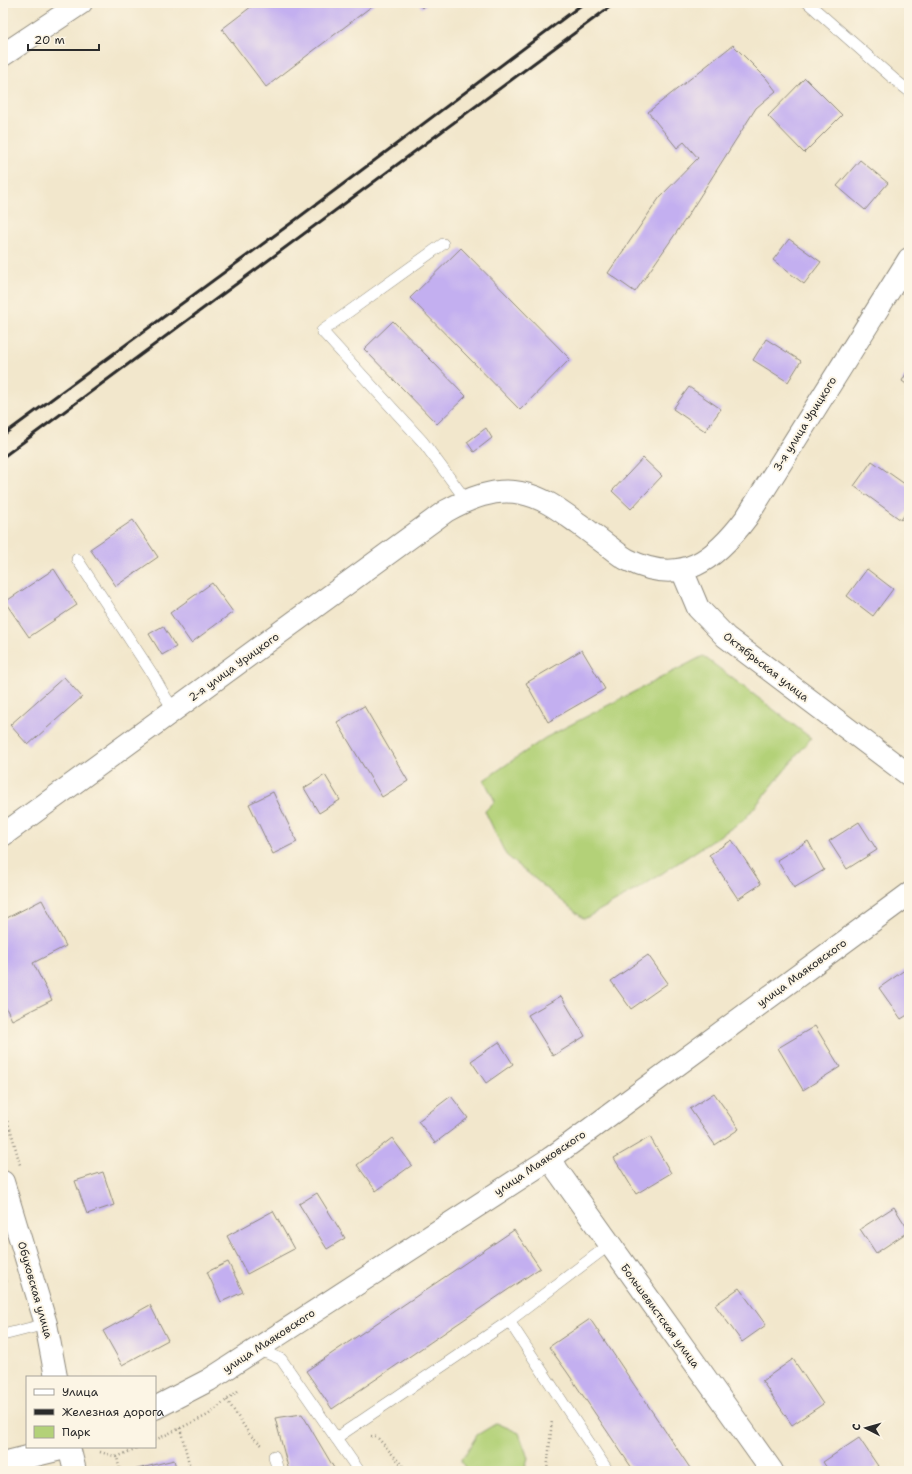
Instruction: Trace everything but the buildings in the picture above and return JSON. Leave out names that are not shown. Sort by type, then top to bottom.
[{"type":"street","points":[[3,55],[81,3]]},
{"type":"street","name":"3-я улица Урицкого","points":[[682,570],[701,563],[717,551],[733,535],[747,516],[909,258]]},
{"type":"street","points":[[466,500],[488,494],[510,492],[520,492],[540,498],[562,511],[627,560],[646,568],[664,571],[682,570]]},
{"type":"street","name":"2-я улица Урицкого","points":[[3,835],[175,711],[446,511],[466,500]]},
{"type":"street","name":"Октябрьская улица","points":[[682,570],[698,608],[726,637],[909,775]]},
{"type":"street","name":"улица Маяковского","points":[[156,1407],[208,1380],[551,1158],[909,894]]},
{"type":"street","name":"Большевистская улица","points":[[551,1158],[556,1170],[772,1471]]},
{"type":"street","name":"Обуховская улица","points":[[3,1182],[46,1324],[56,1376]]},
{"type":"street","points":[[3,1463],[65,1448]]},
{"type":"street","points":[[69,1448],[75,1471]]},
{"type":"lane","points":[[808,3],[909,91]]},
{"type":"lane","points":[[443,244],[322,330],[423,442],[466,500]]},
{"type":"lane","points":[[76,559],[153,675],[175,711]]},
{"type":"lane","points":[[340,1436],[509,1321],[609,1245]]},
{"type":"lane","points":[[509,1321],[608,1471]]},
{"type":"lane","points":[[3,1334],[46,1324]]},
{"type":"lane","points":[[257,1349],[281,1359],[340,1436],[359,1471]]},
{"type":"lane","points":[[274,1456],[278,1471]]},
{"type":"path","points":[[547,1471],[555,1391]]},
{"type":"path","points":[[227,1400],[250,1435],[274,1456]]},
{"type":"path","points":[[180,1428],[190,1471]]},
{"type":"path","points":[[340,1436],[377,1437],[407,1471]]},
{"type":"path","points":[[100,1452],[117,1457],[137,1448]]},
{"type":"path","points":[[117,1457],[120,1471]]},
{"type":"green space","points":[[703,656],[811,738],[744,820],[641,887],[584,919],[506,855],[485,811],[495,801],[484,780],[545,738]]},
{"type":"green space","points":[[497,1423],[519,1433],[528,1458],[524,1471],[467,1471],[461,1461],[477,1435]]},
{"type":"railway","points":[[3,435],[294,221],[584,3]]},
{"type":"railway","points":[[3,457],[615,3]]}]
